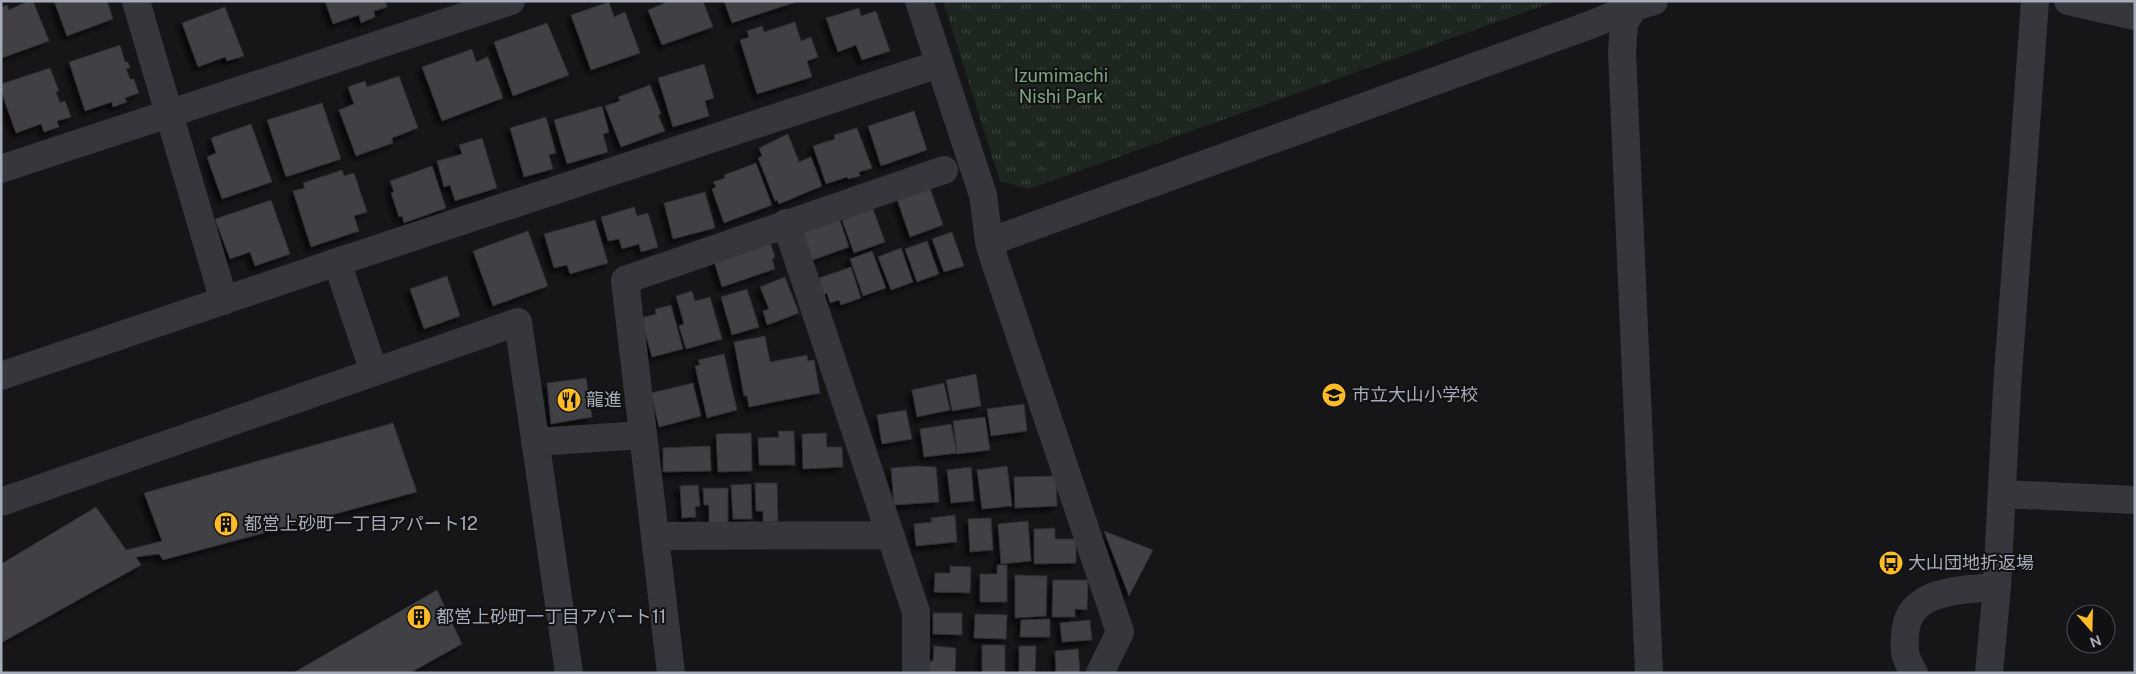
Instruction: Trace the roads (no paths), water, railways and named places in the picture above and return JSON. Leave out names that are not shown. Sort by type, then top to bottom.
[{"type":"street","points":[[136,1],[224,301]]},
{"type":"street","points":[[1,169],[511,1]]},
{"type":"street","points":[[919,1],[983,195],[988,242],[1120,632],[1100,673]]},
{"type":"street","points":[[1989,673],[1997,588],[2007,388],[2035,1]]},
{"type":"street","points":[[2068,1],[2135,16]]},
{"type":"street","points":[[988,242],[1644,4]]},
{"type":"street","points":[[1644,4],[1624,23],[1622,52],[1649,673]]},
{"type":"street","points":[[1,376],[337,262],[939,64]]},
{"type":"street","points":[[671,673],[625,280],[944,170]]},
{"type":"street","points":[[786,223],[916,612],[916,673]]},
{"type":"street","points":[[337,262],[374,372]]},
{"type":"street","points":[[1,502],[518,322],[568,673]]},
{"type":"street","points":[[536,442],[644,435]]},
{"type":"street","points":[[2002,494],[2135,500]]},
{"type":"street","points":[[655,536],[890,536]]},
{"type":"street","points":[[1914,673],[1904,656],[1905,624],[1915,605],[1937,595],[1968,589],[1997,588]]},
{"type":"place","name":"市立大山小学校","points":[[1334,395]]},
{"type":"place","name":"龍進","points":[[569,400]]},
{"type":"place","name":"都営上砂町一丁目アパート12","points":[[226,524]]},
{"type":"place","name":"大山団地折返場","points":[[1891,563]]},
{"type":"place","name":"都営上砂町一丁目アパート11","points":[[419,617]]},
{"type":"park label","name":"Izumimachi Nishi Park","points":[[1061,86]]}]
